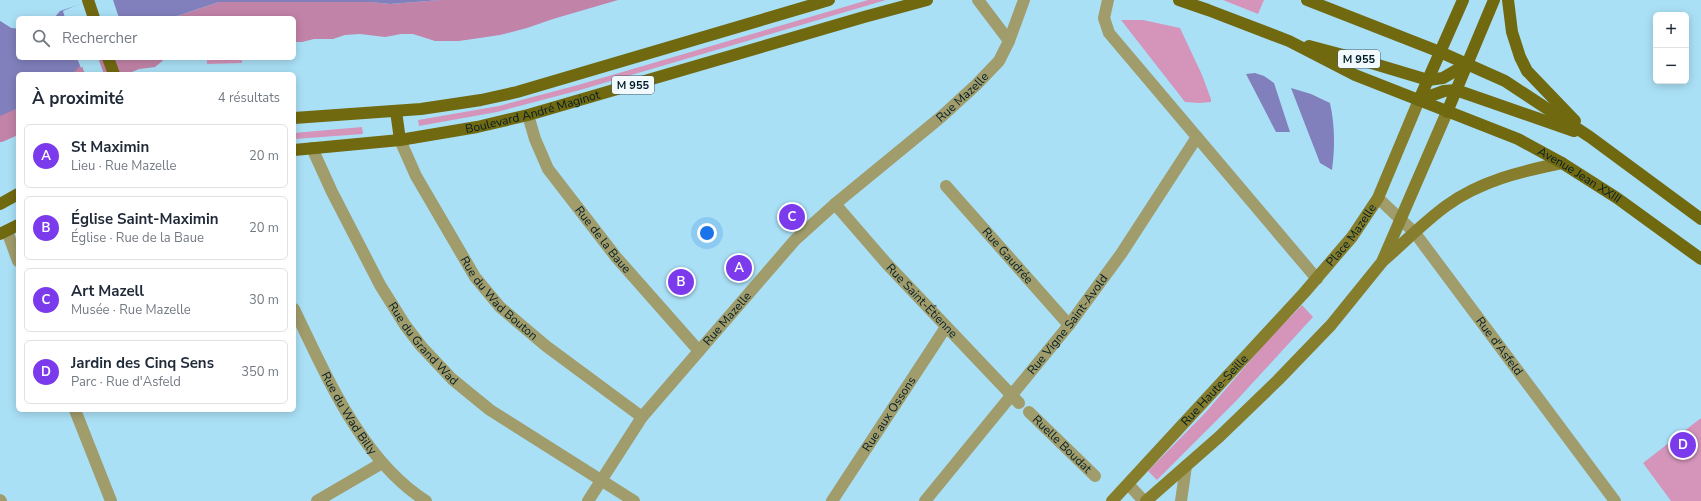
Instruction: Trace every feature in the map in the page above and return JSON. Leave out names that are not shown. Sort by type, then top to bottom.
[{"type":"main road","points":[[88,0],[93,16]]},
{"type":"main road","name":"Boulevard André Maginot","points":[[296,118],[422,110],[481,100],[517,92],[829,0]]},
{"type":"main road","name":"Boulevard André Maginot","points":[[296,150],[400,140],[528,115],[927,0]]},
{"type":"main road","name":"M 955","points":[[1179,0],[1288,41],[1355,76],[1447,112]]},
{"type":"main road","points":[[1307,0],[1440,52],[1505,81],[1590,137],[1701,219]]},
{"type":"main road","points":[[1419,100],[1463,0]]},
{"type":"main road","points":[[1447,112],[1450,91],[1467,64],[1494,0]]},
{"type":"main road","points":[[1508,0],[1512,32],[1520,57],[1527,71],[1590,137]]},
{"type":"main road","name":"M 955","points":[[1288,41],[1358,59],[1428,80]]},
{"type":"main road","points":[[1440,52],[1443,78],[1450,91]]},
{"type":"main road","points":[[109,60],[113,72]]},
{"type":"main road","points":[[1428,80],[1443,78],[1467,64]]},
{"type":"main road","points":[[1419,100],[1450,91],[1590,137]]},
{"type":"main road","points":[[396,111],[400,140]]},
{"type":"main road","name":"Avenue Jean XXIII","points":[[1447,112],[1518,139],[1562,162],[1617,198],[1701,259]]},
{"type":"main road","points":[[0,204],[16,195]]},
{"type":"main road","points":[[3,233],[16,226]]},
{"type":"street","points":[[978,0],[1009,41]]},
{"type":"street","name":"Rue Mazelle","points":[[588,501],[642,417],[795,240],[835,204],[976,85],[999,61],[1009,41],[1024,0]]},
{"type":"street","name":"Place Mazelle","points":[[1108,0],[1104,18],[1109,33],[1317,279],[1352,237],[1378,198],[1419,100]]},
{"type":"street","points":[[1382,262],[1447,112]]},
{"type":"street","name":"Rue de la Baue","points":[[528,115],[535,139],[548,169],[616,257],[699,351]]},
{"type":"street","name":"Rue Vigne Saint-Avold","points":[[925,501],[1015,399],[1121,254],[1197,137]]},
{"type":"street","name":"Rue du Wad Bouton","points":[[400,140],[416,176],[475,277],[500,307],[546,346],[642,417]]},
{"type":"street","name":"Rue du Grand Wad","points":[[312,148],[332,192],[380,285],[405,326],[421,346],[452,378],[490,410],[634,501]]},
{"type":"street","points":[[1128,484],[1145,501],[1186,466],[1219,437],[1278,380],[1331,325],[1382,262],[1447,206],[1488,183],[1517,172],[1562,162]]},
{"type":"street","name":"Rue Gaudrée","points":[[946,186],[1069,325]]},
{"type":"street","name":"Rue d'Asfeld","points":[[1378,198],[1415,233],[1615,501]]},
{"type":"street","name":"Rue Saint-Étienne","points":[[835,204],[887,264],[1015,399]]},
{"type":"street","points":[[3,233],[16,256]]},
{"type":"street","name":"Rue Haute-Seille","points":[[1112,501],[1317,279]]},
{"type":"street","name":"Rue du Wad Billy","points":[[296,313],[332,385],[367,444],[400,482],[426,501]]},
{"type":"street","name":"Rue aux Ossons","points":[[832,501],[946,327]]},
{"type":"street","points":[[76,412],[111,501]]},
{"type":"street","name":"Ruelle Boudat","points":[[1029,412],[1094,476]]},
{"type":"street","points":[[317,501],[382,463]]},
{"type":"street","points":[[1181,501],[1186,466]]},
{"type":"shaded area","points":[[440,0],[618,0],[500,35],[459,41],[435,41],[413,34],[401,34],[385,37],[360,34],[345,35],[333,39],[314,39],[296,42],[296,16],[177,16],[219,2],[371,2],[390,4]]},
{"type":"shaded area","points":[[868,0],[886,0],[580,90],[497,112],[419,126],[418,120],[499,106],[578,85]]},
{"type":"shaded area","points":[[1223,0],[1264,0],[1258,14]]},
{"type":"shaded area","points":[[1121,20],[1143,20],[1180,28],[1202,75],[1211,102],[1185,102]]},
{"type":"shaded area","points":[[0,21],[11,28],[16,29],[16,60],[80,60],[84,72],[16,72],[16,136],[0,142]]},
{"type":"shaded area","points":[[99,60],[164,60],[155,67],[139,69],[132,72],[103,72]]},
{"type":"shaded area","points":[[207,60],[242,60],[242,63],[207,64]]},
{"type":"shaded area","points":[[362,127],[363,134],[296,139],[296,133]]},
{"type":"shaded area","points":[[1302,305],[1313,317],[1236,401],[1157,480],[1148,471],[1206,412],[1267,341]]},
{"type":"shaded area","points":[[1701,418],[1701,501],[1671,501],[1643,463]]},
{"type":"water","points":[[93,0],[440,0],[390,4],[371,2],[219,2],[177,16],[56,16],[60,11]]},
{"type":"water","points":[[0,21],[11,28],[16,29],[16,60],[85,60],[73,72],[16,72],[16,109],[0,116]]},
{"type":"water","points":[[1255,73],[1264,76],[1274,83],[1290,132],[1276,132],[1246,74]]},
{"type":"water","points":[[1291,88],[1311,94],[1330,103],[1334,136],[1332,170],[1320,163]]},
{"type":"pier","points":[[89,0],[113,0],[118,16],[64,16],[63,11]]},
{"type":"pier","points":[[78,60],[87,60],[81,68]]},
{"type":"place","name":"Art Mazell","points":[[792,217]]},
{"type":"place","name":"St Maximin","points":[[739,268]]},
{"type":"place","name":"Église Saint-Maximin","points":[[681,282]]},
{"type":"place","name":"Jardin des Cinq Sens","points":[[1683,445]]}]
